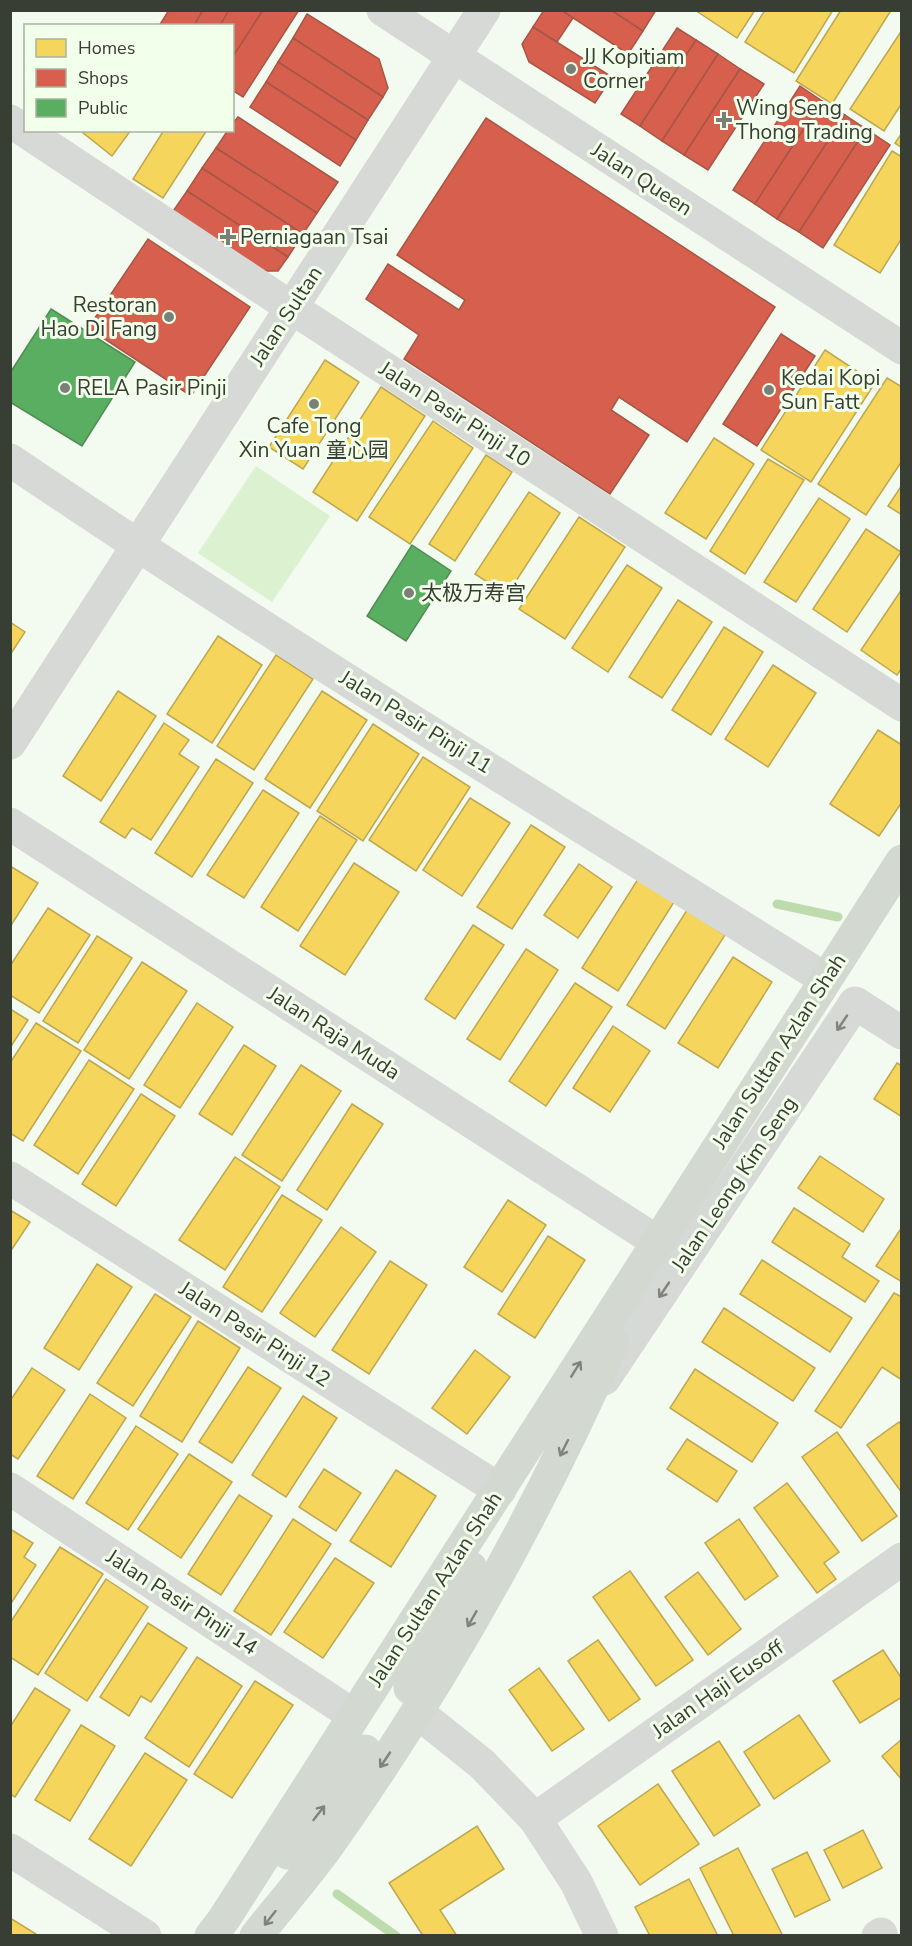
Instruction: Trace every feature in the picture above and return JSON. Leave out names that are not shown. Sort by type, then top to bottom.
[{"type":"main road","name":"Jalan Sultan Azlan Shah","points":[[218,1927],[902,861]]},
{"type":"main road","name":"Jalan Sultan Azlan Shah","points":[[256,1935],[326,1848],[417,1712],[504,1564],[583,1411],[657,1241]]},
{"type":"main road","points":[[218,1927],[287,1854],[333,1796],[380,1730],[398,1712],[417,1712],[409,1692],[417,1667],[482,1545],[500,1490]]},
{"type":"street","name":"Jalan Queen","points":[[383,10],[902,348]]},
{"type":"street","name":"Jalan Sultan","points":[[10,743],[484,10]]},
{"type":"street","name":"Jalan Pasir Pinji 10","points":[[10,121],[24,130]]},
{"type":"street","name":"Jalan Pasir Pinji 10","points":[[27,132],[292,308],[902,705]]},
{"type":"street","name":"Jalan Pasir Pinji 11","points":[[10,460],[137,546],[825,979]]},
{"type":"street","name":"Jalan Raja Muda","points":[[10,824],[684,1259]]},
{"type":"street","name":"Jalan Leong Kim Seng","points":[[583,1411],[855,1003],[902,1033]]},
{"type":"street","name":"Jalan Pasir Pinji 12","points":[[10,1178],[500,1490]]},
{"type":"street","name":"Jalan Pasir Pinji 14","points":[[10,1489],[353,1715]]},
{"type":"street","name":"Jalan Haji Eusoff","points":[[535,1819],[902,1559]]},
{"type":"street","points":[[417,1712],[482,1764],[535,1819],[576,1882],[602,1935]]},
{"type":"street","points":[[10,1850],[145,1935]]},
{"type":"green space","points":[[256,466],[330,516],[272,602],[198,553]]},
{"type":"building: Homes","points":[[695,10],[755,10],[737,38]]},
{"type":"building: Homes","points":[[765,10],[833,10],[794,73],[745,42]]},
{"type":"building: Homes","points":[[841,10],[887,10],[890,12],[832,104],[796,81]]},
{"type":"building: Homes","points":[[902,30],[902,103],[884,131],[850,109]]},
{"type":"building: Homes","points":[[82,132],[130,132],[112,156]]},
{"type":"building: Homes","points":[[163,132],[206,132],[163,198],[133,179]]},
{"type":"building: Homes","points":[[902,133],[902,148],[895,143]]},
{"type":"building: Homes","points":[[892,151],[902,157],[902,238],[880,273],[834,245]]},
{"type":"building: Homes","points":[[825,350],[875,383],[811,482],[761,450]]},
{"type":"building: Homes","points":[[325,360],[359,382],[303,469],[269,447]]},
{"type":"building: Homes","points":[[887,378],[902,387],[902,461],[866,515],[818,484]]},
{"type":"building: Homes","points":[[381,387],[425,416],[357,521],[313,492]]},
{"type":"building: Homes","points":[[433,421],[473,448],[410,544],[369,517]]},
{"type":"building: Homes","points":[[714,438],[754,464],[706,539],[665,513]]},
{"type":"building: Homes","points":[[486,455],[512,472],[455,561],[429,544]]},
{"type":"building: Homes","points":[[768,459],[804,480],[745,574],[710,551]]},
{"type":"building: Homes","points":[[902,485],[902,515],[888,506]]},
{"type":"building: Homes","points":[[529,492],[560,513],[507,595],[475,574]]},
{"type":"building: Homes","points":[[819,498],[850,519],[796,602],[764,582]]},
{"type":"building: Homes","points":[[579,517],[625,547],[565,639],[519,609]]},
{"type":"building: Homes","points":[[866,529],[901,552],[847,632],[813,609]]},
{"type":"building: Homes","points":[[627,565],[662,588],[608,672],[572,648]]},
{"type":"building: Homes","points":[[902,589],[902,668],[897,675],[861,650]]},
{"type":"building: Homes","points":[[678,600],[712,622],[662,698],[629,677]]},
{"type":"building: Homes","points":[[10,622],[25,632],[10,655]]},
{"type":"building: Homes","points":[[724,627],[763,652],[711,735],[672,710]]},
{"type":"building: Homes","points":[[218,636],[262,665],[212,743],[167,714]]},
{"type":"building: Homes","points":[[276,655],[313,679],[254,770],[217,746]]},
{"type":"building: Homes","points":[[773,665],[816,693],[768,767],[725,739]]},
{"type":"building: Homes","points":[[118,691],[156,716],[101,801],[63,776]]},
{"type":"building: Homes","points":[[322,691],[367,720],[310,808],[265,779]]},
{"type":"building: Homes","points":[[164,723],[189,740],[179,754],[199,767],[151,840],[132,828],[125,838],[100,822]]},
{"type":"building: Homes","points":[[373,724],[419,754],[363,841],[317,811]]},
{"type":"building: Homes","points":[[878,730],[902,745],[902,802],[879,836],[830,804]]},
{"type":"building: Homes","points":[[423,757],[470,787],[416,871],[369,840]]},
{"type":"building: Homes","points":[[216,759],[253,783],[192,877],[155,853]]},
{"type":"building: Homes","points":[[263,790],[299,813],[244,898],[207,875]]},
{"type":"building: Homes","points":[[470,798],[510,823],[462,896],[423,870]]},
{"type":"building: Homes","points":[[320,816],[357,840],[298,931],[261,907]]},
{"type":"building: Homes","points":[[531,825],[565,847],[512,929],[477,907]]},
{"type":"building: Homes","points":[[354,863],[399,892],[345,975],[300,946]]},
{"type":"building: Homes","points":[[579,864],[612,887],[578,938],[544,915]]},
{"type":"building: Homes","points":[[10,866],[38,883],[10,927]]},
{"type":"building: Homes","points":[[638,879],[674,902],[618,991],[582,968]]},
{"type":"building: Homes","points":[[48,908],[90,935],[39,1013],[10,995],[10,966]]},
{"type":"building: Homes","points":[[687,910],[725,935],[665,1029],[627,1005]]},
{"type":"building: Homes","points":[[473,925],[504,945],[455,1019],[425,999]]},
{"type":"building: Homes","points":[[97,936],[132,958],[78,1043],[43,1021]]},
{"type":"building: Homes","points":[[526,949],[558,970],[500,1060],[467,1039]]},
{"type":"building: Homes","points":[[733,957],[772,982],[718,1068],[678,1043]]},
{"type":"building: Homes","points":[[142,962],[187,991],[129,1079],[84,1050]]},
{"type":"building: Homes","points":[[575,983],[612,1007],[546,1106],[509,1081]]},
{"type":"building: Homes","points":[[197,1003],[233,1027],[180,1108],[144,1085]]},
{"type":"building: Homes","points":[[10,1009],[28,1020],[10,1048]]},
{"type":"building: Homes","points":[[36,1023],[81,1051],[23,1141],[10,1133],[10,1063]]},
{"type":"building: Homes","points":[[613,1026],[650,1051],[610,1112],[573,1088]]},
{"type":"building: Homes","points":[[244,1045],[276,1066],[232,1135],[199,1114]]},
{"type":"building: Homes","points":[[89,1060],[134,1089],[78,1174],[34,1145]]},
{"type":"building: Homes","points":[[897,1063],[902,1066],[902,1117],[874,1099]]},
{"type":"building: Homes","points":[[301,1065],[341,1091],[282,1181],[242,1155]]},
{"type":"building: Homes","points":[[141,1094],[175,1116],[116,1206],[82,1184]]},
{"type":"building: Homes","points":[[352,1104],[383,1124],[327,1210],[297,1190]]},
{"type":"building: Homes","points":[[820,1156],[884,1199],[863,1232],[798,1188]]},
{"type":"building: Homes","points":[[235,1157],[280,1187],[225,1270],[179,1240]]},
{"type":"building: Homes","points":[[282,1195],[322,1220],[262,1312],[223,1287]]},
{"type":"building: Homes","points":[[508,1200],[546,1225],[502,1292],[464,1267]]},
{"type":"building: Homes","points":[[794,1208],[850,1244],[842,1257],[879,1281],[865,1302],[772,1242]]},
{"type":"building: Homes","points":[[10,1210],[30,1222],[10,1252]]},
{"type":"building: Homes","points":[[341,1227],[376,1252],[315,1337],[280,1313]]},
{"type":"building: Homes","points":[[902,1227],[902,1282],[876,1266]]},
{"type":"building: Homes","points":[[548,1236],[585,1260],[535,1338],[498,1314]]},
{"type":"building: Homes","points":[[762,1260],[852,1318],[830,1352],[740,1294]]},
{"type":"building: Homes","points":[[390,1261],[427,1285],[369,1374],[332,1350]]},
{"type":"building: Homes","points":[[97,1264],[132,1287],[79,1370],[44,1348]]},
{"type":"building: Homes","points":[[894,1293],[902,1297],[902,1380],[882,1367],[841,1428],[815,1411]]},
{"type":"building: Homes","points":[[155,1294],[191,1317],[133,1406],[97,1383]]},
{"type":"building: Homes","points":[[724,1308],[815,1368],[793,1401],[702,1342]]},
{"type":"building: Homes","points":[[198,1321],[240,1348],[182,1442],[140,1416]]},
{"type":"building: Homes","points":[[475,1350],[510,1377],[467,1434],[432,1408]]},
{"type":"building: Homes","points":[[248,1367],[281,1388],[232,1463],[199,1442]]},
{"type":"building: Homes","points":[[32,1368],[65,1390],[18,1459],[10,1454],[10,1401]]},
{"type":"building: Homes","points":[[695,1369],[778,1423],[752,1462],[670,1408]]},
{"type":"building: Homes","points":[[90,1394],[126,1418],[73,1499],[37,1476]]},
{"type":"building: Homes","points":[[303,1396],[337,1418],[286,1497],[252,1475]]},
{"type":"building: Homes","points":[[899,1422],[902,1426],[902,1493],[867,1445]]},
{"type":"building: Homes","points":[[136,1426],[178,1454],[128,1530],[86,1503]]},
{"type":"building: Homes","points":[[837,1432],[897,1516],[862,1541],[802,1457]]},
{"type":"building: Homes","points":[[687,1439],[737,1471],[717,1502],[667,1469]]},
{"type":"building: Homes","points":[[189,1454],[232,1482],[181,1558],[138,1529]]},
{"type":"building: Homes","points":[[324,1469],[361,1493],[336,1531],[299,1507]]},
{"type":"building: Homes","points":[[396,1470],[436,1496],[391,1567],[350,1541]]},
{"type":"building: Homes","points":[[787,1483],[839,1552],[824,1563],[836,1579],[817,1593],[754,1508]]},
{"type":"building: Homes","points":[[239,1495],[272,1516],[221,1595],[188,1574]]},
{"type":"building: Homes","points":[[293,1519],[331,1544],[271,1635],[234,1611]]},
{"type":"building: Homes","points":[[739,1519],[778,1576],[745,1600],[705,1543]]},
{"type":"building: Homes","points":[[10,1529],[33,1543],[24,1557],[36,1565],[10,1605]]},
{"type":"building: Homes","points":[[60,1547],[103,1574],[38,1675],[10,1657],[10,1623]]},
{"type":"building: Homes","points":[[335,1558],[374,1583],[323,1658],[284,1632]]},
{"type":"building: Homes","points":[[630,1571],[693,1660],[656,1686],[593,1597]]},
{"type":"building: Homes","points":[[698,1572],[741,1629],[708,1655],[665,1597]]},
{"type":"building: Homes","points":[[106,1579],[148,1607],[87,1701],[45,1673]]},
{"type":"building: Homes","points":[[148,1623],[187,1648],[151,1702],[141,1696],[129,1716],[100,1697]]},
{"type":"building: Homes","points":[[598,1640],[640,1699],[609,1721],[568,1661]]},
{"type":"building: Homes","points":[[883,1650],[902,1679],[902,1697],[860,1723],[833,1681]]},
{"type":"building: Homes","points":[[197,1657],[242,1686],[189,1767],[145,1738]]},
{"type":"building: Homes","points":[[539,1668],[584,1729],[552,1751],[509,1690]]},
{"type":"building: Homes","points":[[255,1681],[293,1705],[232,1798],[194,1774]]},
{"type":"building: Homes","points":[[35,1688],[70,1710],[15,1797],[10,1794],[10,1727]]},
{"type":"building: Homes","points":[[799,1715],[830,1761],[774,1799],[744,1752]]},
{"type":"building: Homes","points":[[81,1725],[115,1746],[70,1821],[35,1800]]},
{"type":"building: Homes","points":[[902,1739],[902,1780],[882,1756]]},
{"type":"building: Homes","points":[[719,1741],[760,1805],[714,1836],[672,1771]]},
{"type":"building: Homes","points":[[145,1753],[187,1780],[131,1866],[89,1839]]},
{"type":"building: Homes","points":[[658,1784],[699,1844],[640,1885],[598,1826]]},
{"type":"building: Homes","points":[[477,1826],[504,1869],[440,1910],[457,1936],[423,1936],[389,1883]]},
{"type":"building: Homes","points":[[863,1830],[882,1868],[843,1888],[824,1850]]},
{"type":"building: Homes","points":[[738,1848],[783,1936],[734,1936],[700,1868]]},
{"type":"building: Homes","points":[[807,1852],[830,1900],[795,1917],[772,1869]]},
{"type":"building: Homes","points":[[689,1879],[718,1936],[650,1936],[635,1907]]},
{"type":"building: Homes","points":[[10,1918],[36,1934],[35,1936],[10,1936]]},
{"type":"building: Shops","points":[[169,10],[203,10],[195,24],[160,24]]},
{"type":"building: Shops","points":[[203,10],[229,10],[221,24],[195,24]]},
{"type":"building: Shops","points":[[229,10],[263,10],[234,55],[234,24],[221,24]]},
{"type":"building: Shops","points":[[263,10],[299,10],[243,97],[234,91],[234,55]]},
{"type":"building: Shops","points":[[544,10],[561,10],[573,18],[557,42],[533,27]]},
{"type":"building: Shops","points":[[561,10],[611,10],[643,31],[628,54]]},
{"type":"building: Shops","points":[[611,10],[656,10],[643,31]]},
{"type":"building: Shops","points":[[307,14],[379,59],[388,88],[383,97],[293,38]]},
{"type":"building: Shops","name":"JJ Kopitiam Corner","points":[[533,27],[612,77],[595,103],[529,62],[522,44]]},
{"type":"building: Shops","points":[[677,28],[696,40],[640,126],[621,114]]},
{"type":"building: Shops","points":[[293,38],[383,97],[368,120],[278,62]]},
{"type":"building: Shops","points":[[696,40],[718,54],[662,141],[640,126]]},
{"type":"building: Shops","points":[[718,54],[740,69],[684,155],[662,141]]},
{"type":"building: Shops","points":[[278,62],[368,120],[356,140],[266,82]]},
{"type":"building: Shops","name":"Wing Seng Thong Trading","points":[[740,69],[764,84],[708,170],[684,155]]},
{"type":"building: Shops","points":[[266,82],[356,140],[340,166],[250,107]]},
{"type":"building: Shops","points":[[800,86],[822,101],[755,204],[733,190]]},
{"type":"building: Shops","points":[[822,101],[845,115],[777,219],[755,204]]},
{"type":"building: Shops","points":[[845,115],[866,129],[799,232],[777,219]]},
{"type":"building: Shops","points":[[238,117],[338,182],[317,213],[216,148],[227,132],[234,132],[234,122]]},
{"type":"building: Shops","points":[[486,118],[775,307],[687,442],[619,397],[611,410],[649,435],[610,494],[404,359],[419,335],[366,299],[388,264],[459,310],[465,300],[397,255]]},
{"type":"building: Shops","points":[[866,129],[890,145],[823,248],[799,232]]},
{"type":"building: Shops","points":[[216,148],[317,213],[303,234],[202,168]]},
{"type":"building: Shops","points":[[202,168],[303,234],[288,257],[187,191]]},
{"type":"building: Shops","name":"Perniagaan Tsai","points":[[187,191],[288,257],[278,271],[250,271],[169,217]]},
{"type":"building: Shops","name":"Restoran Hao Di Fang","points":[[148,239],[250,307],[191,396],[88,328]]},
{"type":"building: Shops","name":"Kedai Kopi Sun Fatt","points":[[781,334],[815,356],[757,446],[723,424]]},
{"type":"building: Public","name":"RELA Pasir Pinji","points":[[51,309],[135,362],[82,446],[10,402],[10,373]]},
{"type":"building: Public","name":"太极万寿宫","points":[[412,545],[451,571],[406,641],[367,616]]},
{"type":"waterway","points":[[777,904],[838,917]]},
{"type":"waterway","points":[[337,1894],[396,1936]]},
{"type":"place","name":"JJ Kopitiam Corner","points":[[571,69]]},
{"type":"place","name":"Wing Seng Thong Trading","points":[[724,120]]},
{"type":"place","name":"Perniagaan Tsai","points":[[228,237]]},
{"type":"place","name":"Restoran Hao Di Fang","points":[[169,317]]},
{"type":"place","name":"RELA Pasir Pinji","points":[[65,388]]},
{"type":"place","name":"Kedai Kopi Sun Fatt","points":[[769,390]]},
{"type":"place","name":"Cafe Tong Xin Yuan 童心园","points":[[314,404]]},
{"type":"place","name":"太极万寿宫","points":[[409,593]]}]
